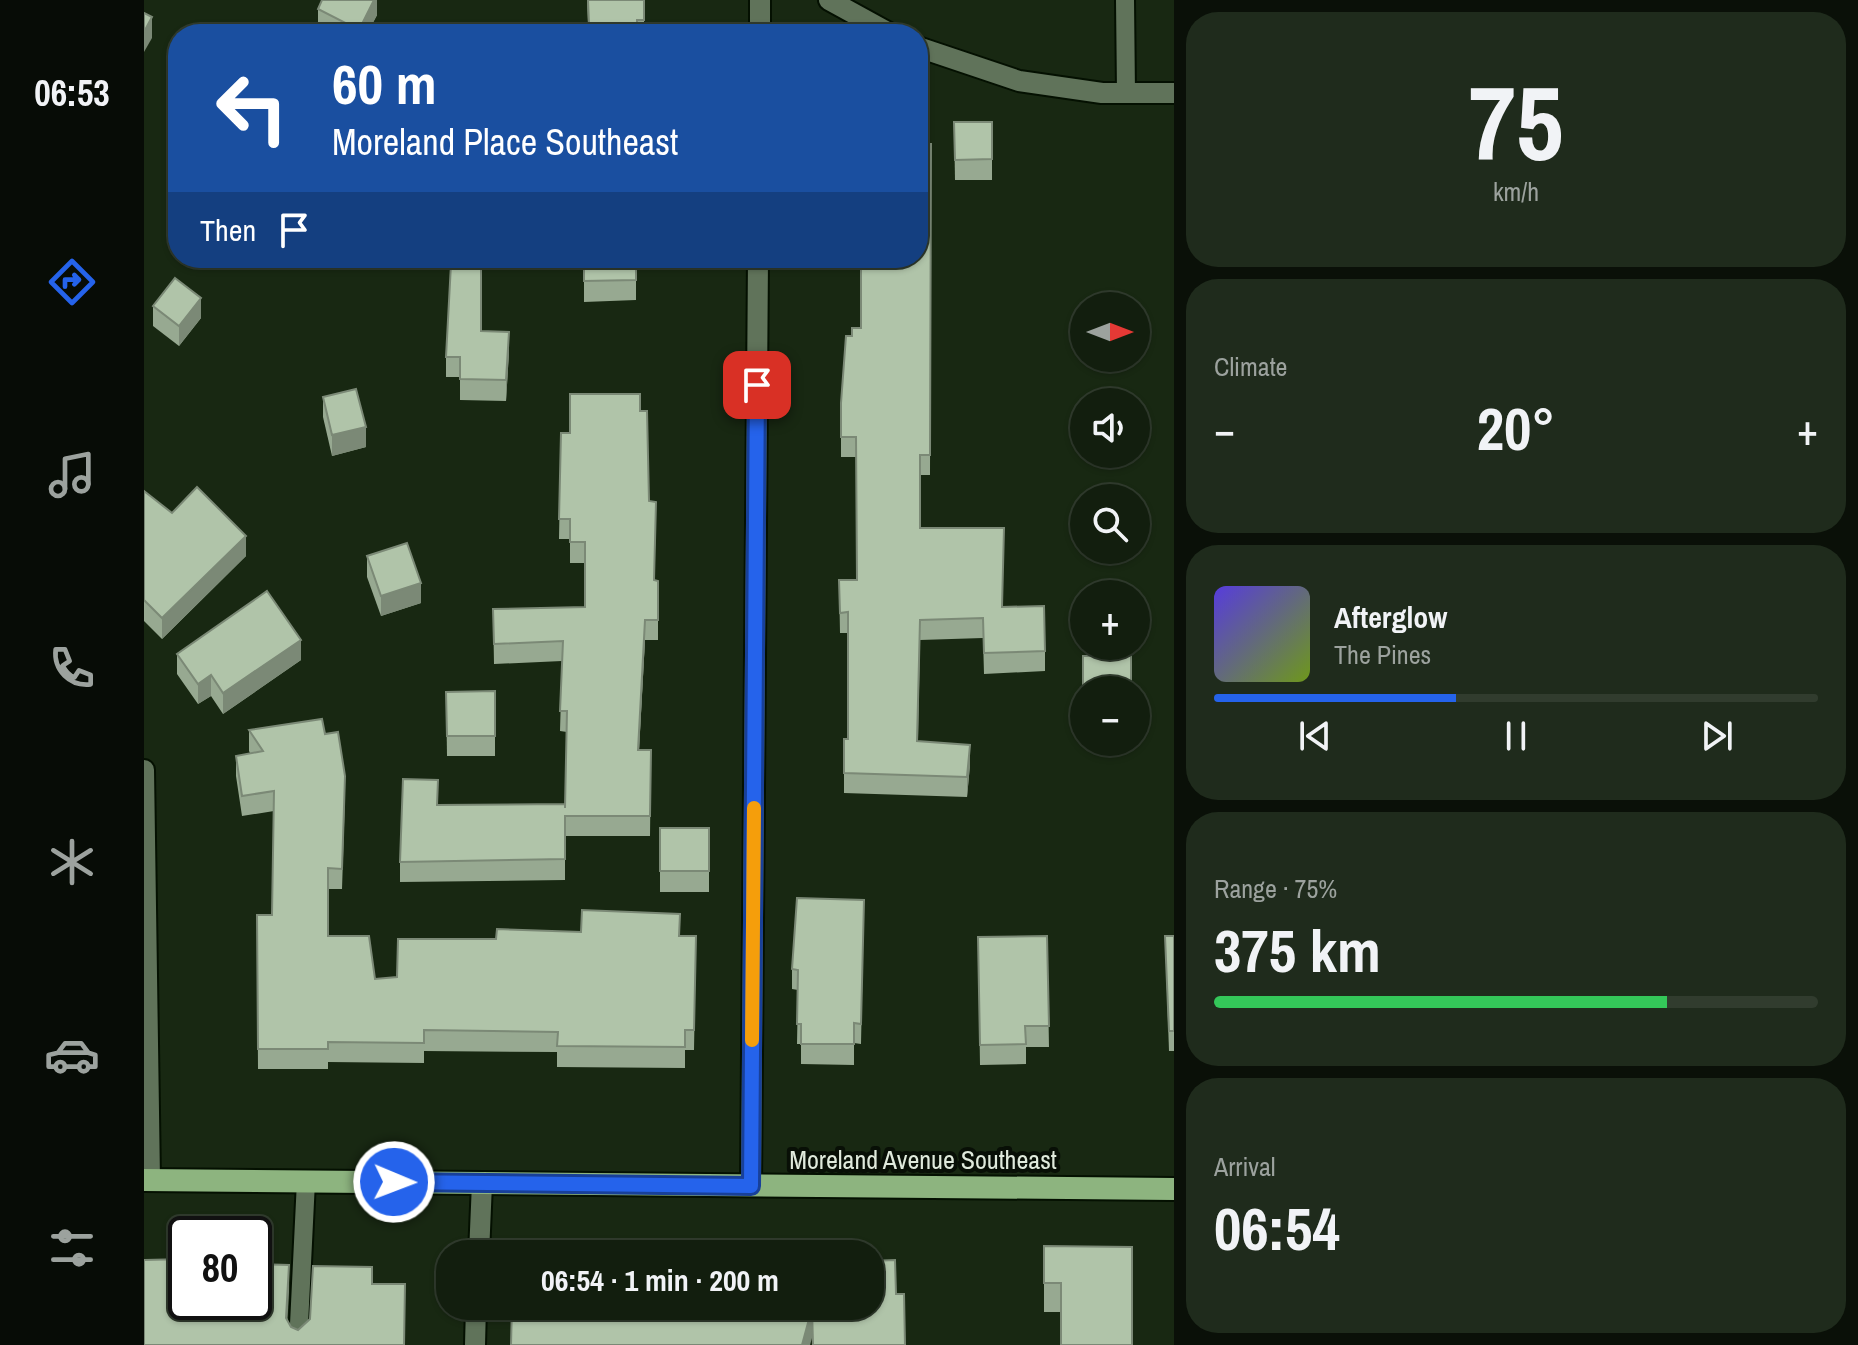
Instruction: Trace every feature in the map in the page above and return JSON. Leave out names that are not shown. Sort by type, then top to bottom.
[{"type":"highway","name":"Moreland Avenue Southeast","points":[[147,1180],[1174,1189]]},
{"type":"street","points":[[760,0],[760,24]]},
{"type":"street","points":[[829,0],[873,24]]},
{"type":"street","points":[[928,50],[1019,81],[1126,93],[1174,93]]},
{"type":"street","points":[[751,1186],[758,268]]},
{"type":"street","points":[[144,770],[147,1180]]},
{"type":"street","points":[[480,1240],[482,1183]]},
{"type":"street","points":[[475,1345],[476,1320]]},
{"type":"lane","points":[[1125,0],[1126,93]]},
{"type":"lane","points":[[298,1345],[306,1181]]},
{"type":"building","points":[[322,0],[374,0],[362,24],[347,24],[318,9]]},
{"type":"building","points":[[588,0],[644,0],[644,20],[637,20],[637,24],[589,24]]},
{"type":"building","points":[[144,13],[152,17],[144,32]]},
{"type":"building","points":[[954,122],[992,122],[992,159],[955,160]]},
{"type":"building","points":[[928,144],[931,144],[930,455],[920,455],[920,528],[1004,528],[1002,607],[1044,606],[1045,651],[984,653],[983,618],[920,620],[917,741],[970,745],[967,777],[844,773],[844,739],[848,739],[848,612],[840,613],[839,580],[857,580],[856,437],[841,437],[841,403],[846,336],[852,336],[852,328],[861,328],[861,268],[928,268]]},
{"type":"building","points":[[451,268],[481,268],[481,331],[509,332],[506,380],[460,379],[460,357],[446,357]]},
{"type":"building","points":[[584,268],[636,268],[636,280],[584,281]]},
{"type":"building","points":[[175,278],[201,298],[179,326],[153,306]]},
{"type":"building","points":[[356,389],[366,427],[332,435],[323,397]]},
{"type":"building","points":[[570,394],[640,394],[640,411],[647,411],[649,501],[656,502],[654,580],[658,581],[658,620],[645,620],[638,750],[651,750],[650,816],[565,816],[565,859],[400,862],[403,779],[438,780],[437,805],[565,804],[565,808],[567,711],[560,711],[563,641],[494,644],[493,609],[585,607],[585,542],[570,542],[570,519],[559,519],[561,433],[570,433]]},
{"type":"building","points":[[197,487],[246,536],[162,618],[144,600],[144,491],[172,513]]},
{"type":"building","points":[[407,543],[421,583],[381,596],[367,556]]},
{"type":"building","points":[[267,591],[301,640],[223,693],[211,675],[198,684],[177,654]]},
{"type":"building","points":[[1083,660],[1131,660],[1131,676],[1083,676]]},
{"type":"building","points":[[495,691],[495,736],[447,736],[446,692]]},
{"type":"building","points":[[322,719],[325,734],[338,732],[345,776],[342,869],[328,868],[328,936],[369,936],[375,979],[397,977],[398,939],[496,939],[497,929],[581,932],[582,910],[680,914],[679,936],[696,936],[694,1030],[685,1030],[685,1047],[557,1046],[558,1032],[424,1030],[424,1043],[328,1042],[328,1049],[258,1049],[257,915],[272,915],[274,791],[242,796],[236,756],[263,751],[249,730]]},
{"type":"building","points":[[660,828],[709,828],[709,871],[660,871]]},
{"type":"building","points":[[797,898],[864,900],[861,1024],[854,1023],[854,1044],[801,1044],[801,1024],[797,1024],[798,970],[792,969]]},
{"type":"building","points":[[1047,936],[1049,1026],[1025,1026],[1026,1044],[980,1045],[978,937]]},
{"type":"building","points":[[1165,936],[1174,936],[1174,1031],[1169,1031]]},
{"type":"building","points":[[1044,1246],[1132,1247],[1132,1345],[1061,1345],[1061,1283],[1044,1283]]},
{"type":"building","points":[[168,1259],[168,1320],[272,1320],[272,1265],[289,1265],[286,1318],[291,1327],[298,1330],[310,1319],[313,1266],[372,1267],[372,1284],[405,1284],[404,1345],[144,1345],[144,1260]]},
{"type":"building","points":[[884,1260],[895,1260],[896,1294],[904,1294],[905,1345],[813,1345],[812,1320],[884,1320]]},
{"type":"building","points":[[512,1320],[809,1320],[802,1345],[511,1345]]},
{"type":"slow traffic","points":[[752,1040],[754,808]]},
{"type":"route","points":[[394,1182],[751,1186],[757,385]]}]
